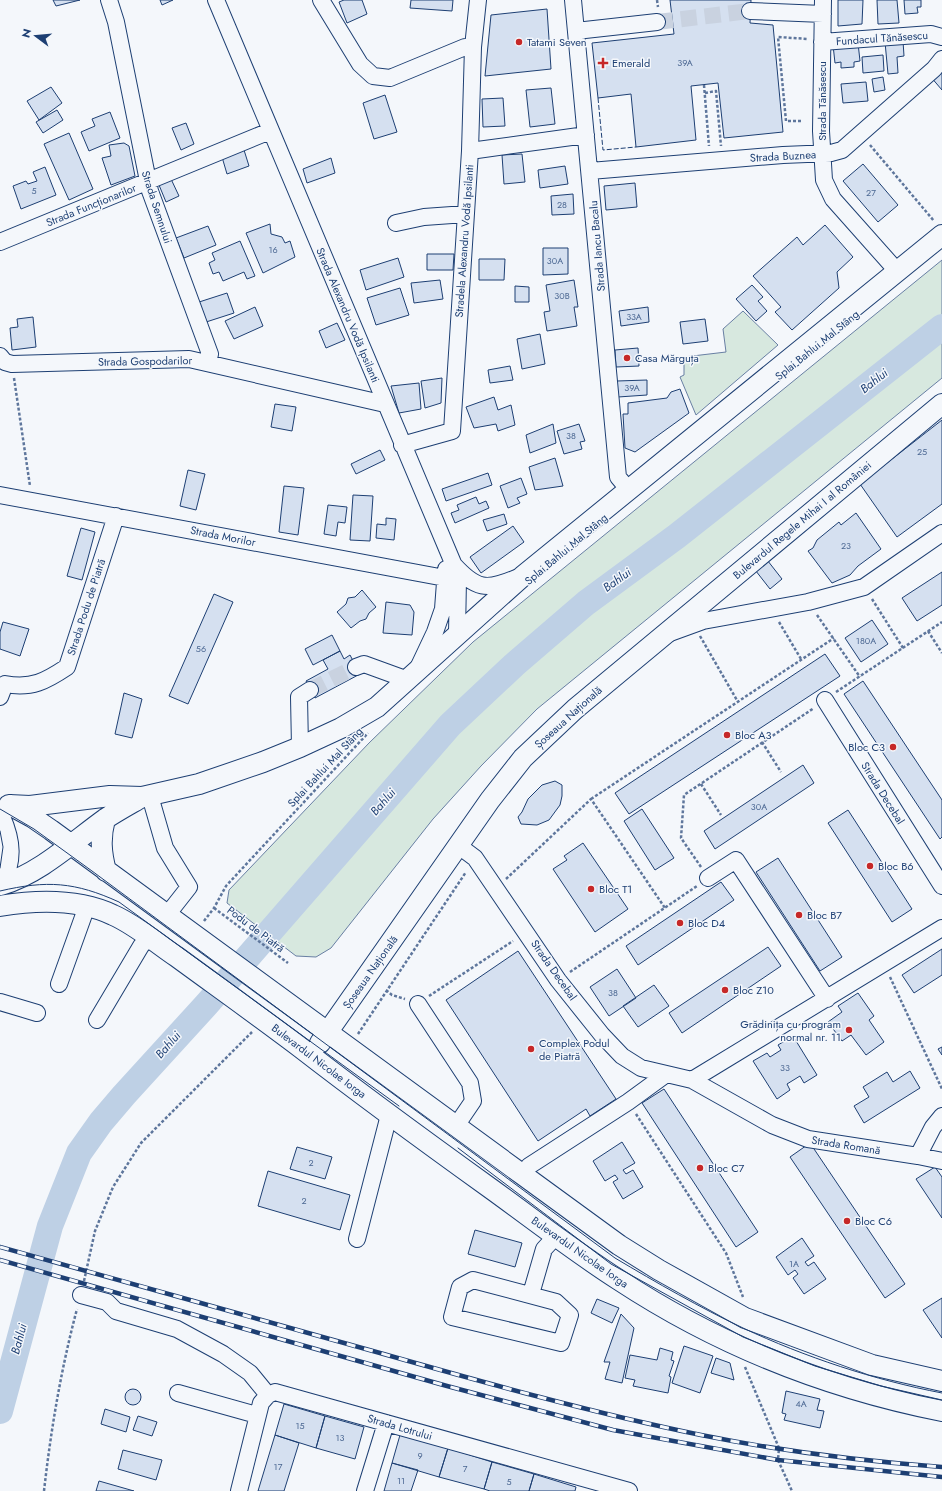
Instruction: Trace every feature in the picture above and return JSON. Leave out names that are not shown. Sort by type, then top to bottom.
[{"type":"main road","points":[[0,885],[16,880],[71,845],[105,819],[146,797],[199,784],[263,762],[341,728],[377,707],[457,633],[524,575],[897,271],[939,230]]},
{"type":"main road","name":"Bulevardul Regele Mihai I al României","points":[[662,635],[942,404]]},
{"type":"main road","name":"Șoseaua Națională","points":[[311,1056],[490,800],[523,758],[575,709],[662,635]]},
{"type":"main road","points":[[3,808],[110,796],[146,797]]},
{"type":"main road","points":[[3,808],[32,817],[167,915],[194,925],[276,994],[523,1175],[619,1244],[695,1291],[745,1318],[872,1365],[942,1381]]},
{"type":"main road","points":[[0,885],[8,861],[9,844],[3,808]]},
{"type":"main road","points":[[105,819],[101,834],[101,848],[106,871]]},
{"type":"main road","points":[[1,906],[48,902],[87,906],[113,914],[167,950],[257,1022]]},
{"type":"main road","name":"Bulevardul Nicolae Iorga","points":[[257,1022],[311,1056],[556,1236],[618,1280],[662,1307],[742,1348],[811,1376],[876,1397],[942,1411]]},
{"type":"street","name":"Strada Semnului","points":[[109,0],[116,22],[147,181],[210,354],[208,362]]},
{"type":"street","name":"Strada Alexandru Vodă Ipsilanti","points":[[216,0],[402,445],[453,563],[458,579],[457,633]]},
{"type":"street","points":[[321,0],[360,64],[373,76],[390,78],[465,47],[473,47]]},
{"type":"street","name":"Stradela Alexandru Vodă Ipsilanti","points":[[402,445],[452,431],[470,151],[473,47],[478,0]]},
{"type":"street","name":"Strada Iancu Bacalu","points":[[573,0],[618,477],[628,489]]},
{"type":"street","points":[[750,11],[823,7]]},
{"type":"street","name":"Strada Tănăsescu","points":[[823,7],[815,41],[824,180],[834,199],[897,271]]},
{"type":"street","points":[[576,31],[657,22]]},
{"type":"street","name":"Fundacul Tănăsescu","points":[[815,41],[931,34],[942,37]]},
{"type":"street","name":"Strada Buznea","points":[[590,171],[783,154],[822,154],[842,150],[934,69],[942,59]]},
{"type":"street","name":"Strada Funcționarilor","points":[[0,242],[270,131]]},
{"type":"street","points":[[470,151],[586,134]]},
{"type":"street","points":[[396,223],[424,217],[466,214]]},
{"type":"street","name":"Strada Gospodarilor","points":[[6,360],[189,359],[208,362],[385,404]]},
{"type":"street","name":"Strada Morilor","points":[[0,495],[445,578]]},
{"type":"street","name":"Strada Podu de Piatră","points":[[2,688],[20,687],[46,681],[67,666],[116,516]]},
{"type":"street","name":"Șoseaua Națională","points":[[662,635],[703,621],[808,602],[864,587],[942,534]]},
{"type":"street","points":[[356,667],[364,664],[412,676],[435,632],[443,609],[446,547]]},
{"type":"street","points":[[453,563],[467,579],[481,586],[496,586],[524,575]]},
{"type":"street","points":[[300,747],[299,697],[310,690]]},
{"type":"street","name":"Strada Decebal","points":[[825,700],[942,886]]},
{"type":"street","points":[[146,797],[165,848],[189,887],[167,915]]},
{"type":"street","name":"Strada Decebal","points":[[459,846],[475,858],[497,888],[558,980],[602,1035],[622,1056],[641,1068],[665,1075],[692,1080]]},
{"type":"street","points":[[708,878],[736,860],[827,999]]},
{"type":"street","points":[[59,984],[87,906]]},
{"type":"street","points":[[692,1080],[942,928]]},
{"type":"street","points":[[97,1020],[141,946],[149,937]]},
{"type":"street","points":[[0,1002],[37,1013]]},
{"type":"street","points":[[418,1004],[470,1083],[473,1102],[456,1126]]},
{"type":"street","points":[[523,1175],[529,1166],[628,1102],[665,1075]]},
{"type":"street","name":"Strada Romană","points":[[692,1080],[772,1124],[808,1139],[942,1161]]},
{"type":"street","points":[[357,1239],[390,1115]]},
{"type":"street","points":[[918,1156],[933,1126],[942,1116]]},
{"type":"street","points":[[531,1294],[544,1249],[556,1236]]},
{"type":"street","points":[[473,1280],[531,1294],[556,1302],[570,1315],[561,1343],[452,1317],[460,1287],[473,1280]]},
{"type":"street","points":[[81,1295],[106,1302],[116,1311],[177,1329],[223,1354],[250,1373],[268,1395],[261,1403],[257,1415],[239,1491]]},
{"type":"street","name":"Strada Lotrului","points":[[268,1395],[275,1392],[290,1395],[629,1491]]},
{"type":"street","points":[[178,1393],[257,1415]]},
{"type":"street","points":[[366,1491],[386,1423]]},
{"type":"path","points":[[801,121],[786,121],[778,37],[815,41]]},
{"type":"path","points":[[704,85],[710,148]]},
{"type":"path","points":[[705,93],[716,91],[722,147]]},
{"type":"path","points":[[860,134],[939,230]]},
{"type":"path","points":[[6,360],[33,501]]},
{"type":"path","points":[[864,587],[903,648]]},
{"type":"path","points":[[808,602],[860,677]]},
{"type":"path","points":[[771,609],[801,659]]},
{"type":"path","points":[[694,625],[738,702]]},
{"type":"path","points":[[928,631],[942,653]]},
{"type":"path","points":[[497,888],[591,799],[834,638]]},
{"type":"path","name":"Splai Bahlui Mal Stâng","points":[[194,925],[214,908],[226,886],[373,728]]},
{"type":"path","points":[[762,742],[781,772]]},
{"type":"path","points":[[700,784],[721,815]]},
{"type":"path","points":[[558,980],[708,878],[681,838],[684,795]]},
{"type":"path","points":[[591,799],[665,908]]},
{"type":"path","points":[[362,1038],[357,1034],[475,858]]},
{"type":"path","name":"Podu de Piatră","points":[[214,908],[288,963]]},
{"type":"path","points":[[386,990],[392,995],[418,1004],[526,932]]},
{"type":"path","points":[[884,964],[942,1089]]},
{"type":"path","points":[[44,1491],[49,1445],[64,1358],[81,1295],[95,1231],[113,1187],[140,1143],[257,1022]]},
{"type":"path","points":[[628,1102],[726,1253],[745,1302]]},
{"type":"path","points":[[744,1364],[779,1448],[778,1460],[792,1491]]},
{"type":"shaded area","points":[[942,260],[942,378],[537,709],[481,766],[433,819],[331,948],[316,957],[296,956],[227,903],[229,890],[369,743],[473,642]]},
{"type":"shaded area","points":[[743,311],[778,345],[696,415],[680,377],[684,375],[684,357],[726,352],[723,329]]},
{"type":"building","points":[[53,0],[80,0],[56,6]]},
{"type":"building","points":[[160,0],[173,0],[162,5]]},
{"type":"building","points":[[344,0],[362,0],[367,14],[347,23],[339,2]]},
{"type":"building","points":[[411,0],[453,0],[452,11],[410,8]]},
{"type":"building","points":[[670,0],[751,0],[750,23],[773,25],[783,132],[724,138],[718,83],[691,86],[696,140],[636,147],[631,94],[598,98],[592,43],[674,34]]},
{"type":"building","points":[[838,0],[863,0],[862,24],[838,26]]},
{"type":"building","points":[[877,0],[897,0],[899,23],[878,24]]},
{"type":"building","points":[[904,0],[921,0],[921,7],[917,7],[918,13],[905,14]]},
{"type":"building","name":"Tatami Seven","points":[[547,9],[551,69],[485,76],[491,15]]},
{"type":"building","points":[[903,41],[904,56],[897,57],[898,73],[888,74],[885,42]]},
{"type":"building","points":[[858,43],[860,61],[854,62],[854,67],[841,68],[841,62],[835,63],[833,45]]},
{"type":"building","points":[[883,55],[884,71],[863,73],[862,57]]},
{"type":"building","points":[[942,66],[942,90],[930,76]]},
{"type":"building","points":[[883,77],[885,90],[874,92],[872,79]]},
{"type":"building","points":[[866,82],[868,101],[843,103],[841,84]]},
{"type":"building","points":[[51,87],[62,103],[39,120],[27,101]]},
{"type":"building","points":[[551,88],[555,124],[530,127],[526,90]]},
{"type":"building","points":[[385,95],[397,132],[374,139],[363,103]]},
{"type":"building","points":[[503,98],[505,126],[483,127],[482,99]]},
{"type":"building","points":[[57,110],[63,120],[43,133],[36,122]]},
{"type":"building","points":[[110,112],[120,138],[89,151],[81,132],[95,126],[92,119]]},
{"type":"building","points":[[186,123],[194,144],[181,150],[172,128]]},
{"type":"building","points":[[69,133],[93,189],[69,200],[44,144]]},
{"type":"building","points":[[124,143],[129,146],[135,176],[111,185],[102,158],[111,156],[109,145]]},
{"type":"building","points":[[244,150],[249,166],[227,174],[222,157]]},
{"type":"building","points":[[522,154],[525,182],[504,184],[502,155]]},
{"type":"building","points":[[331,158],[335,173],[307,183],[303,169]]},
{"type":"building","points":[[863,164],[898,205],[878,222],[843,181]]},
{"type":"building","points":[[565,166],[568,184],[540,188],[538,170]]},
{"type":"building","points":[[45,167],[56,195],[21,209],[13,186],[26,181],[28,184],[37,181],[33,172]]},
{"type":"building","points":[[171,179],[179,196],[166,202],[159,185]]},
{"type":"building","points":[[635,183],[637,207],[606,210],[604,186]]},
{"type":"building","points":[[573,194],[574,214],[552,215],[551,196]]},
{"type":"building","points":[[270,224],[271,234],[282,237],[285,243],[290,241],[295,257],[263,273],[246,233]]},
{"type":"building","points":[[825,225],[853,257],[837,272],[839,288],[792,330],[775,312],[781,307],[753,276],[797,237],[803,245]]},
{"type":"building","points":[[208,226],[216,245],[184,258],[176,238]]},
{"type":"building","points":[[240,241],[255,276],[247,279],[244,272],[223,281],[219,272],[213,274],[209,263],[215,260],[212,253]]},
{"type":"building","points":[[543,248],[568,248],[568,274],[543,275]]},
{"type":"building","points":[[427,254],[454,254],[453,270],[427,270]]},
{"type":"building","points":[[398,258],[404,277],[366,290],[360,270]]},
{"type":"building","points":[[479,259],[505,259],[504,280],[479,280]]},
{"type":"building","points":[[440,280],[443,299],[414,303],[411,283]]},
{"type":"building","points":[[574,280],[578,307],[574,307],[577,326],[547,331],[544,312],[550,311],[546,285]]},
{"type":"building","points":[[752,285],[763,297],[758,301],[767,311],[756,321],[736,299]]},
{"type":"building","points":[[515,286],[529,287],[529,302],[515,302]]},
{"type":"building","points":[[400,288],[409,315],[376,325],[367,298]]},
{"type":"building","points":[[227,293],[234,313],[203,323],[196,303]]},
{"type":"building","points":[[255,307],[263,326],[234,339],[225,321]]},
{"type":"building","points":[[648,307],[649,322],[621,326],[619,311]]},
{"type":"building","points":[[33,317],[36,347],[12,350],[10,328],[18,327],[17,319]]},
{"type":"building","points":[[705,319],[708,341],[683,344],[680,322]]},
{"type":"building","points":[[337,323],[345,340],[326,348],[319,331]]},
{"type":"building","points":[[540,334],[545,364],[522,369],[517,339]]},
{"type":"building","name":"Casa Mărguța","points":[[638,348],[639,366],[616,367],[615,350]]},
{"type":"building","points":[[510,366],[513,380],[490,383],[488,370]]},
{"type":"building","points":[[442,378],[441,403],[425,408],[421,381]]},
{"type":"building","points":[[647,380],[647,395],[618,397],[617,381]]},
{"type":"building","points":[[419,383],[421,409],[399,413],[391,386]]},
{"type":"building","points":[[680,389],[689,413],[635,452],[625,448],[623,414],[628,414],[628,403],[667,398],[671,392]]},
{"type":"building","points":[[494,397],[498,410],[511,405],[515,425],[498,431],[496,424],[474,428],[466,407]]},
{"type":"building","points":[[275,404],[296,407],[292,431],[271,427]]},
{"type":"building","points":[[942,420],[942,504],[897,537],[860,484]]},
{"type":"building","points":[[553,424],[556,443],[530,453],[526,435]]},
{"type":"building","points":[[579,424],[585,441],[580,442],[582,449],[564,454],[557,431]]},
{"type":"building","points":[[380,450],[385,460],[356,474],[351,464]]},
{"type":"building","points":[[555,458],[563,486],[535,490],[529,467]]},
{"type":"building","points":[[188,470],[205,474],[196,510],[180,506]]},
{"type":"building","points":[[488,473],[492,485],[446,501],[442,489]]},
{"type":"building","points":[[521,478],[527,494],[517,498],[520,503],[508,508],[500,486]]},
{"type":"building","points":[[284,486],[304,488],[298,535],[279,532]]},
{"type":"building","points":[[353,495],[373,496],[370,541],[350,540]]},
{"type":"building","points":[[476,497],[479,504],[486,501],[489,508],[455,523],[451,513],[459,510],[457,505]]},
{"type":"building","points":[[328,505],[347,507],[345,523],[338,522],[336,536],[324,534]]},
{"type":"building","points":[[856,513],[881,549],[858,566],[850,575],[832,583],[808,551],[813,548],[817,540],[839,522],[841,525]]},
{"type":"building","points":[[504,514],[507,524],[487,531],[483,520]]},
{"type":"building","points":[[386,518],[396,519],[394,540],[376,538],[377,524],[386,525]]},
{"type":"building","points":[[513,526],[524,542],[481,573],[470,557]]},
{"type":"building","points":[[81,528],[95,532],[82,580],[67,576]]},
{"type":"building","points":[[764,556],[782,579],[770,589],[752,566]]},
{"type":"building","points":[[942,572],[942,605],[917,621],[902,598]]},
{"type":"building","points":[[362,590],[376,607],[369,613],[366,619],[360,621],[351,628],[337,612],[346,604],[348,598],[355,597]]},
{"type":"building","points":[[214,594],[233,602],[188,704],[169,696]]},
{"type":"building","points":[[386,602],[410,605],[414,612],[412,635],[383,633]]},
{"type":"building","points":[[872,620],[888,644],[861,662],[845,638]]},
{"type":"building","points":[[3,622],[29,629],[20,656],[0,649],[0,632]]},
{"type":"building","points":[[332,635],[340,651],[313,665],[305,649]]},
{"type":"building","points":[[340,651],[344,659],[350,655],[360,674],[315,698],[306,681],[328,669],[323,660]]},
{"type":"building","name":"Bloc A3","points":[[825,654],[840,676],[629,814],[615,793]]},
{"type":"building","name":"Bloc C3","points":[[863,681],[942,800],[942,837],[940,839],[844,694]]},
{"type":"building","points":[[124,693],[142,699],[132,738],[115,734]]},
{"type":"building","points":[[803,765],[814,783],[715,849],[704,831]]},
{"type":"building","points":[[555,781],[562,785],[562,796],[560,805],[549,820],[537,825],[521,824],[518,817],[528,799],[542,785]]},
{"type":"building","points":[[642,809],[674,858],[655,870],[624,821]]},
{"type":"building","name":"Bloc B6","points":[[848,810],[912,909],[892,922],[828,823]]},
{"type":"building","name":"Bloc T1","points":[[583,843],[628,909],[595,932],[553,869],[567,860],[564,856]]},
{"type":"building","name":"Bloc B7","points":[[778,858],[842,957],[820,971],[756,872]]},
{"type":"building","name":"Bloc D4","points":[[721,882],[734,900],[638,965],[626,946]]},
{"type":"building","name":"Bloc Z10","points":[[768,947],[781,966],[682,1033],[669,1013]]},
{"type":"building","points":[[942,949],[942,975],[914,993],[902,975]]},
{"type":"building","name":"Complex Podul de Piatră","points":[[518,951],[616,1099],[590,1116],[586,1109],[538,1141],[446,1000]]},
{"type":"building","points":[[617,969],[636,998],[609,1016],[590,987]]},
{"type":"building","points":[[654,985],[669,1006],[638,1027],[623,1006]]},
{"type":"building","points":[[858,993],[874,1016],[869,1020],[884,1042],[866,1055],[851,1035],[842,1041],[828,1022],[842,1012],[838,1006]]},
{"type":"building","points":[[793,1036],[817,1075],[804,1083],[800,1076],[787,1084],[790,1090],[777,1099],[753,1061],[767,1053],[770,1057],[781,1050],[778,1045]]},
{"type":"building","points":[[942,1047],[942,1055],[938,1049]]},
{"type":"building","points":[[910,1071],[920,1088],[864,1123],[854,1106],[869,1097],[863,1087],[887,1072],[893,1082]]},
{"type":"building","name":"Bloc C7","points":[[664,1089],[758,1232],[736,1247],[642,1103]]},
{"type":"building","points":[[622,1142],[635,1163],[623,1170],[626,1174],[633,1170],[643,1187],[623,1199],[613,1182],[618,1179],[615,1175],[605,1181],[593,1161]]},
{"type":"building","name":"Bloc C6","points":[[810,1143],[905,1284],[885,1298],[790,1157]]},
{"type":"building","points":[[297,1147],[332,1157],[325,1179],[290,1169]]},
{"type":"building","points":[[935,1167],[942,1177],[942,1218],[916,1179]]},
{"type":"building","points":[[268,1171],[350,1195],[340,1230],[258,1206]]},
{"type":"building","points":[[475,1230],[522,1243],[515,1267],[468,1254]]},
{"type":"building","points":[[802,1238],[814,1256],[805,1262],[808,1266],[814,1262],[826,1279],[804,1294],[793,1278],[798,1274],[795,1270],[788,1275],[776,1257]]},
{"type":"building","points":[[942,1298],[942,1338],[923,1310]]},
{"type":"building","points":[[597,1299],[619,1308],[612,1323],[591,1313]]},
{"type":"building","points":[[621,1314],[634,1328],[622,1383],[605,1379],[610,1362],[604,1362]]},
{"type":"building","points":[[684,1346],[713,1356],[700,1393],[672,1383]]},
{"type":"building","points":[[660,1348],[673,1352],[671,1360],[674,1361],[669,1376],[671,1377],[668,1393],[633,1386],[635,1380],[625,1378],[630,1355],[657,1360]]},
{"type":"building","points":[[716,1358],[730,1363],[734,1380],[711,1373]]},
{"type":"building","points":[[130,1389],[136,1389],[141,1394],[139,1403],[136,1405],[130,1405],[125,1400],[125,1394]]},
{"type":"building","points":[[786,1391],[820,1399],[817,1410],[824,1411],[820,1428],[784,1420],[786,1414],[782,1413]]},
{"type":"building","points":[[284,1404],[325,1416],[316,1448],[275,1435]]},
{"type":"building","points":[[105,1409],[130,1417],[126,1432],[101,1424]]},
{"type":"building","points":[[138,1416],[157,1422],[152,1436],[133,1430]]},
{"type":"building","points":[[325,1416],[364,1427],[355,1459],[316,1448]]},
{"type":"building","points":[[275,1435],[299,1443],[284,1491],[258,1491]]},
{"type":"building","points":[[400,1435],[448,1448],[439,1477],[392,1463]]},
{"type":"building","points":[[448,1448],[492,1462],[484,1489],[439,1477]]},
{"type":"building","points":[[123,1450],[162,1460],[156,1480],[118,1469]]},
{"type":"building","points":[[492,1462],[534,1474],[529,1491],[490,1491],[484,1489]]},
{"type":"building","points":[[392,1463],[418,1470],[411,1491],[384,1491]]},
{"type":"building","points":[[534,1474],[576,1487],[575,1491],[529,1491]]},
{"type":"building","points":[[99,1481],[134,1491],[96,1491]]},
{"type":"waterway","name":"Bahlui","points":[[0,1411],[50,1226],[79,1153],[101,1122],[124,1095],[207,1004],[450,725],[514,665],[586,603],[677,536],[942,327]]},
{"type":"tunnel","points":[[657,22],[750,11]]},
{"type":"tunnel","points":[[310,690],[356,667]]},
{"type":"tram line","points":[[0,809],[34,829],[92,871],[615,1258],[710,1312],[791,1349],[866,1374],[916,1388],[942,1393]]},
{"type":"tram line","points":[[0,831],[3,847],[0,868]]},
{"type":"tram line","points":[[0,891],[32,885],[61,885],[88,890],[119,902],[399,1106]]},
{"type":"tram line","points":[[458,1148],[611,1264],[743,1337],[815,1366],[881,1386],[942,1400]]},
{"type":"railway","points":[[0,1247],[540,1397],[620,1417],[701,1435],[791,1451],[882,1462],[942,1467]]},
{"type":"railway","points":[[0,1260],[447,1386],[613,1430],[778,1460],[942,1477]]},
{"type":"fence","points":[[598,98],[603,150],[636,147]]},
{"type":"place","name":"Tatami Seven","points":[[519,42]]},
{"type":"place","name":"Emerald","points":[[603,63]]},
{"type":"place","name":"Casa Mărguța","points":[[627,358]]},
{"type":"place","name":"Bloc A3","points":[[727,735]]},
{"type":"place","name":"Bloc C3","points":[[893,747]]},
{"type":"place","name":"Bloc B6","points":[[870,866]]},
{"type":"place","name":"Bloc T1","points":[[591,889]]},
{"type":"place","name":"Bloc B7","points":[[799,915]]},
{"type":"place","name":"Bloc D4","points":[[680,923]]},
{"type":"place","name":"Bloc Z10","points":[[725,990]]},
{"type":"place","name":"Grădinița cu program normal nr. 11","points":[[849,1030]]},
{"type":"place","name":"Complex Podul de Piatră","points":[[531,1049]]},
{"type":"place","name":"Bloc C7","points":[[700,1168]]},
{"type":"place","name":"Bloc C6","points":[[847,1221]]}]
